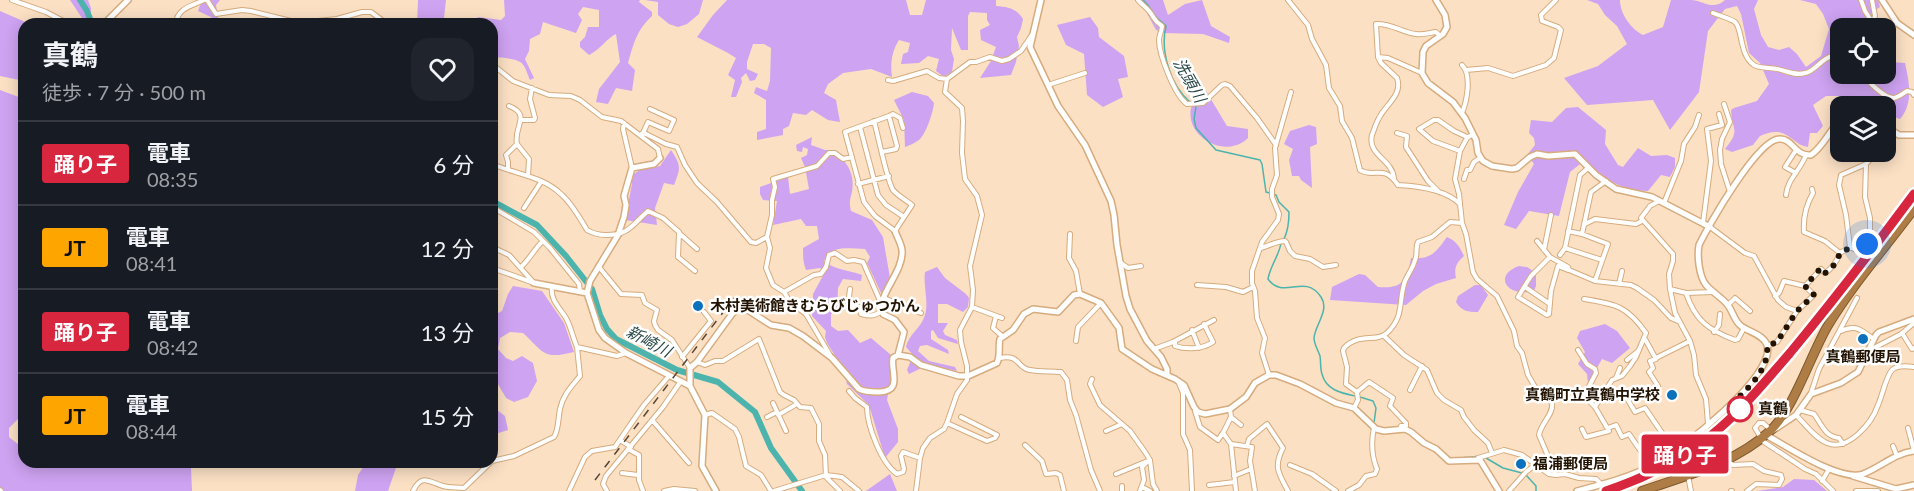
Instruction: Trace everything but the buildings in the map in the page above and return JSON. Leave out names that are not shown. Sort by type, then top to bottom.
[{"type":"highway","points":[[1642,491],[1728,460],[1764,436],[1787,408],[1830,323],[1914,209]]},
{"type":"street","points":[[12,0],[58,18]]},
{"type":"street","points":[[110,18],[128,0]]},
{"type":"street","points":[[176,18],[183,9],[205,0],[216,14],[242,10],[274,18]]},
{"type":"street","points":[[1041,0],[1030,47],[1058,106],[1085,146],[1111,201],[1130,309],[1138,327],[1161,357],[1167,369],[1167,375]]},
{"type":"street","points":[[1138,0],[1149,10],[1152,19],[1162,26],[1159,37],[1161,58],[1180,98],[1187,104],[1203,103],[1225,84],[1233,89],[1257,118],[1276,146]]},
{"type":"street","points":[[1288,0],[1308,25],[1312,39],[1326,65],[1329,88],[1340,106],[1342,121],[1352,138],[1360,170],[1382,172],[1395,179]]},
{"type":"street","points":[[1436,0],[1448,24],[1445,32],[1426,46],[1423,52],[1422,73],[1428,83],[1453,102],[1462,114],[1474,134],[1480,158],[1489,165],[1512,169],[1520,166],[1533,155],[1571,153],[1578,156],[1588,168],[1616,189],[1646,195],[1662,202],[1710,227],[1745,253],[1754,256],[1780,303],[1797,311]]},
{"type":"street","points":[[1466,70],[1488,68],[1513,76],[1550,63],[1554,58],[1560,30],[1542,21],[1541,15],[1556,0]]},
{"type":"street","points":[[1861,0],[1870,18]]},
{"type":"street","points":[[1872,0],[1874,18]]},
{"type":"street","points":[[1882,0],[1897,23],[1914,35]]},
{"type":"street","points":[[336,18],[362,12],[371,12],[379,18]]},
{"type":"street","points":[[1713,13],[1737,25],[1744,51],[1755,66],[1776,68],[1790,74],[1804,74],[1830,56]]},
{"type":"street","points":[[1440,36],[1436,32],[1415,34],[1376,24],[1378,57],[1381,63],[1397,78],[1399,88],[1380,116],[1372,137],[1372,147],[1375,153],[1391,167],[1398,185],[1422,187],[1454,198],[1460,205]]},
{"type":"street","points":[[888,80],[893,81],[927,71],[939,78],[947,79],[970,62],[990,57],[1002,61],[1009,58],[1021,51],[1032,35]]},
{"type":"street","points":[[1378,57],[1388,58],[1422,73]]},
{"type":"street","points":[[1462,65],[1466,70],[1467,99],[1462,114]]},
{"type":"street","points":[[498,69],[513,81],[549,95],[571,96],[580,100],[600,116],[624,123],[642,134],[677,147],[697,183],[717,202],[751,242],[756,243],[767,237]]},
{"type":"street","points":[[1048,86],[1085,73]]},
{"type":"street","points":[[916,491],[923,448],[930,438],[944,429],[957,394],[967,382],[960,330],[972,307],[973,290],[970,266],[981,225],[981,210],[977,196],[965,179],[962,145],[963,114],[960,106],[945,92],[947,79]]},
{"type":"street","points":[[1873,84],[1890,97],[1897,97],[1907,91],[1914,95]]},
{"type":"street","points":[[521,120],[536,118],[530,99],[532,88]]},
{"type":"street","points":[[1269,375],[1262,353],[1265,338],[1257,318],[1256,291],[1252,283],[1252,271],[1262,242],[1278,220],[1279,214],[1272,197],[1277,175],[1276,146],[1291,92]]},
{"type":"street","points":[[1724,104],[1730,122],[1722,139],[1721,164],[1731,192]]},
{"type":"street","points":[[509,106],[520,112],[521,120],[515,135],[517,144],[529,159],[528,176]]},
{"type":"street","points":[[642,134],[648,122],[669,131],[674,120],[650,109]]},
{"type":"street","points":[[850,289],[848,304],[860,307],[861,314],[877,315],[881,311],[882,301],[898,272],[902,251],[895,231],[869,210],[864,202],[846,132],[893,114],[900,118],[903,128]]},
{"type":"street","points":[[1703,223],[1711,161],[1707,129],[1722,125],[1719,114]]},
{"type":"street","points":[[1699,115],[1695,127],[1684,144],[1681,161],[1662,202],[1646,210],[1641,218],[1673,254],[1669,274],[1670,289],[1678,321],[1690,341],[1694,355],[1696,375],[1706,399],[1708,424]]},
{"type":"street","points":[[882,152],[897,146],[889,116]]},
{"type":"street","points":[[1460,151],[1433,141],[1419,129],[1438,120],[1467,137]]},
{"type":"street","points":[[874,121],[893,189],[912,205],[895,231]]},
{"type":"street","points":[[624,123],[623,129],[632,168],[624,196],[626,210],[618,235],[590,281],[587,291],[599,330],[605,338],[626,353],[690,386]]},
{"type":"street","points":[[860,127],[878,195],[882,201],[904,217]]},
{"type":"street","points":[[1577,491],[1637,473],[1657,464],[1744,392],[1762,369],[1767,359],[1767,346],[1761,337],[1737,322],[1728,305],[1703,280],[1698,250],[1731,192],[1756,155],[1772,140],[1784,140],[1800,154],[1806,155],[1818,149],[1830,131]]},
{"type":"street","points":[[1397,133],[1407,136],[1406,147],[1428,181],[1439,193]]},
{"type":"street","points":[[1896,133],[1914,135]]},
{"type":"street","points":[[632,168],[654,165],[660,158],[658,149],[642,134]]},
{"type":"street","points":[[1474,134],[1467,137],[1460,151],[1455,179],[1473,272],[1477,279],[1497,296],[1514,331],[1528,375],[1538,392],[1552,403],[1552,410],[1539,435],[1556,475]]},
{"type":"street","points":[[508,169],[506,155],[517,144]]},
{"type":"street","points":[[1796,150],[1785,166],[1796,173]]},
{"type":"street","points":[[852,157],[843,159],[835,153],[829,153],[817,166],[773,179],[775,187],[767,237],[770,248],[766,268],[773,285],[784,292],[790,302],[806,314],[832,358],[859,389],[864,392],[887,392],[894,381],[893,358],[903,354],[921,365],[953,375],[968,376],[990,367],[1000,358],[999,344],[1002,336],[1013,330],[1024,314],[1033,309],[1058,312],[1074,295],[1080,294],[1101,303],[1119,327],[1122,349],[1152,369],[1184,385],[1200,428],[1218,440],[1231,417],[1230,409]]},
{"type":"street","points":[[1786,195],[1787,186],[1806,155]]},
{"type":"street","points":[[1464,179],[1467,170],[1470,170],[1474,162],[1480,158]]},
{"type":"street","points":[[1710,168],[1721,164]]},
{"type":"street","points":[[1805,286],[1821,268],[1825,273],[1828,271],[1837,262],[1840,253],[1850,248],[1856,250],[1867,244],[1870,239],[1870,218],[1865,197],[1866,164],[1841,175],[1839,184],[1850,248]]},
{"type":"street","points":[[498,167],[528,176],[563,196],[587,230],[593,234],[622,234],[648,211],[663,218],[697,249]]},
{"type":"street","points":[[1560,255],[1564,248],[1580,175],[1588,168]]},
{"type":"street","points":[[858,184],[889,176]]},
{"type":"street","points":[[1582,234],[1591,192],[1606,181]]},
{"type":"street","points":[[524,208],[541,182]]},
{"type":"street","points":[[1812,189],[1813,193],[1803,222],[1804,232],[1825,242],[1840,253]]},
{"type":"street","points":[[498,210],[524,225],[543,241],[579,284],[580,291]]},
{"type":"street","points":[[1544,250],[1551,216]]},
{"type":"street","points":[[1585,224],[1595,219],[1636,224],[1642,221]]},
{"type":"street","points":[[1384,336],[1401,309],[1405,282],[1416,260],[1418,242],[1432,237],[1450,222],[1462,223]]},
{"type":"street","points":[[1568,231],[1608,244],[1595,281]]},
{"type":"street","points":[[679,232],[678,257],[695,271]]},
{"type":"street","points":[[1070,234],[1069,258],[1076,271],[1080,294]]},
{"type":"street","points":[[521,267],[534,248],[543,241]]},
{"type":"street","points":[[1261,249],[1283,241],[1296,256],[1323,267],[1336,265]]},
{"type":"street","points":[[1537,241],[1550,257],[1568,267],[1569,270]]},
{"type":"street","points":[[1564,248],[1602,260]]},
{"type":"street","points":[[498,250],[509,255],[534,283]]},
{"type":"street","points":[[784,292],[814,275],[821,274],[826,267],[829,255],[835,253],[847,261],[863,262],[882,301],[921,313]]},
{"type":"street","points":[[1550,257],[1532,276],[1518,297],[1546,315],[1549,314],[1558,266],[1595,281],[1637,288],[1654,300],[1671,318],[1678,321]]},
{"type":"street","points":[[1121,263],[1128,268],[1141,266]]},
{"type":"street","points":[[598,267],[621,294],[642,295],[645,303],[657,310],[655,325],[672,340],[690,369],[690,386],[705,415],[702,466],[715,491]]},
{"type":"street","points":[[498,270],[534,283],[587,291]]},
{"type":"street","points":[[1619,284],[1622,271]]},
{"type":"street","points":[[1767,346],[1777,342],[1797,311],[1814,295],[1805,286],[1784,281],[1779,293],[1775,296]]},
{"type":"street","points":[[1197,285],[1226,286],[1244,292],[1253,287]]},
{"type":"street","points":[[498,460],[514,456],[554,437],[557,433],[561,407],[566,394],[580,376],[577,347],[568,320],[554,301],[551,293],[552,287]]},
{"type":"street","points":[[1524,287],[1550,304]]},
{"type":"street","points":[[1670,289],[1686,293],[1713,292]]},
{"type":"street","points":[[1686,293],[1695,314],[1714,332],[1735,340],[1744,328]]},
{"type":"street","points":[[1728,305],[1735,298],[1750,311]]},
{"type":"street","points":[[1764,436],[1781,427],[1798,413],[1811,394],[1832,341],[1840,331],[1857,298]]},
{"type":"street","points":[[1584,299],[1615,304],[1631,313],[1646,333],[1630,366],[1622,376],[1612,380],[1595,407]]},
{"type":"street","points":[[1076,341],[1078,327],[1101,303]]},
{"type":"street","points":[[972,307],[1002,318]]},
{"type":"street","points":[[690,369],[738,308],[743,308],[771,325],[789,328],[832,358]]},
{"type":"street","points":[[881,311],[895,320],[904,332],[898,355]]},
{"type":"street","points":[[682,357],[711,321],[704,312]]},
{"type":"street","points":[[1714,332],[1719,325],[1720,314]]},
{"type":"street","points":[[996,316],[993,328],[1002,336]]},
{"type":"street","points":[[1154,350],[1214,320]]},
{"type":"street","points":[[1811,394],[1841,383],[1858,372],[1879,332],[1914,320]]},
{"type":"street","points":[[1870,350],[1902,333],[1914,320]]},
{"type":"street","points":[[1175,340],[1175,346],[1206,347],[1213,342],[1204,324]]},
{"type":"street","points":[[1840,331],[1857,327],[1874,340]]},
{"type":"street","points":[[1192,330],[1199,348]]},
{"type":"street","points":[[1902,333],[1912,349],[1914,348]]},
{"type":"street","points":[[1354,408],[1358,400],[1357,393],[1346,384],[1347,367],[1344,348],[1359,338],[1384,336],[1404,355],[1422,366],[1431,376],[1437,393],[1461,410],[1474,430],[1488,443],[1492,453]]},
{"type":"street","points":[[697,362],[705,365],[723,361],[759,339],[780,392],[803,408],[811,408],[819,424],[819,441],[825,455],[825,477],[840,491]]},
{"type":"street","points":[[1645,339],[1656,358]]},
{"type":"street","points":[[1673,449],[1645,408],[1635,412],[1628,400],[1658,386],[1649,372],[1653,368],[1650,362],[1690,341]]},
{"type":"street","points":[[577,347],[617,356],[626,353]]},
{"type":"street","points":[[1578,350],[1596,373],[1584,396],[1595,407],[1608,428]]},
{"type":"street","points":[[1627,360],[1639,351]]},
{"type":"street","points":[[1000,358],[1008,356],[1015,359],[1027,370],[1061,372],[1065,376],[1091,470],[1100,491]]},
{"type":"street","points":[[1410,390],[1422,366]]},
{"type":"street","points":[[1798,413],[1826,443],[1842,444],[1857,435],[1877,409],[1890,371],[1898,367],[1914,367]]},
{"type":"street","points":[[1616,379],[1620,368]]},
{"type":"street","points":[[1194,407],[1198,412],[1205,414],[1230,409],[1246,397],[1255,383],[1269,375],[1276,375],[1300,384],[1336,403],[1354,408],[1374,427],[1384,431],[1400,429],[1411,432],[1449,461],[1478,459],[1504,450],[1522,455],[1545,472],[1596,479],[1601,484]]},
{"type":"street","points":[[569,491],[585,456],[596,450],[613,448],[644,405],[669,376]]},
{"type":"street","points":[[1092,379],[1090,384],[1100,405],[1130,431],[1150,460],[1153,484],[1157,491]]},
{"type":"street","points":[[607,491],[603,484],[606,476],[681,381]]},
{"type":"street","points":[[1178,381],[1183,393],[1183,434],[1190,450],[1192,491]]},
{"type":"street","points":[[1357,393],[1369,382],[1394,398],[1390,406],[1406,423],[1406,426],[1401,426],[1400,429]]},
{"type":"street","points":[[849,391],[867,406],[867,416],[879,454],[890,470],[897,474],[903,472],[901,456],[903,452],[920,458]]},
{"type":"street","points":[[773,403],[786,431]]},
{"type":"street","points":[[767,417],[797,404]]},
{"type":"street","points":[[705,415],[712,413],[735,429],[746,466],[761,475],[773,491],[826,475],[842,477],[859,491]]},
{"type":"street","points":[[1798,413],[1814,414],[1826,432],[1830,436],[1839,438],[1842,444]]},
{"type":"street","points":[[947,423],[987,441],[997,435],[961,417]]},
{"type":"street","points":[[1231,417],[1241,425]]},
{"type":"street","points":[[652,420],[689,463]]},
{"type":"street","points":[[962,430],[967,420]]},
{"type":"street","points":[[1107,430],[1123,424]]},
{"type":"street","points":[[1247,446],[1254,433],[1267,424],[1283,448],[1277,464],[1288,491]]},
{"type":"street","points":[[1582,429],[1586,437],[1609,430],[1608,428],[1616,425],[1622,437],[1629,434],[1640,450],[1673,449]]},
{"type":"street","points":[[1348,491],[1359,485],[1366,476],[1375,474],[1377,469],[1373,459],[1372,442],[1374,427]]},
{"type":"street","points":[[1853,476],[1865,473],[1896,456],[1914,451],[1908,428]]},
{"type":"street","points":[[1223,433],[1231,444],[1236,491]]},
{"type":"street","points":[[1764,436],[1842,474],[1896,490],[1914,485]]},
{"type":"street","points":[[1764,436],[1805,469],[1816,474],[1833,491]]},
{"type":"street","points":[[620,440],[639,455],[638,475],[644,491]]},
{"type":"street","points":[[1231,444],[1252,447],[1251,469],[1255,491]]},
{"type":"street","points":[[1025,445],[1042,461],[1046,474],[1060,475],[1064,491]]},
{"type":"street","points":[[1893,446],[1896,456]]},
{"type":"street","points":[[1478,459],[1485,466],[1499,491]]},
{"type":"street","points":[[1116,474],[1150,460]]},
{"type":"street","points":[[1150,460],[1142,467],[1144,480],[1141,489],[1150,491],[1153,484]]},
{"type":"street","points":[[1728,460],[1733,465],[1753,464],[1764,471],[1781,475],[1779,485],[1756,484],[1747,491]]},
{"type":"street","points":[[1290,465],[1312,474],[1336,491]]},
{"type":"street","points":[[1509,491],[1526,471],[1535,465]]},
{"type":"street","points":[[413,491],[420,482],[428,480],[445,486],[464,488],[485,468]]},
{"type":"street","points":[[1822,481],[1829,468]]},
{"type":"street","points":[[1234,476],[1251,469]]},
{"type":"street","points":[[622,473],[638,475]]},
{"type":"street","points":[[1688,475],[1691,491]]},
{"type":"street","points":[[1209,485],[1235,482]]},
{"type":"street","points":[[664,491],[674,489],[695,491]]},
{"type":"street","points":[[1856,491],[1878,491]]},
{"type":"shaded area","points":[[70,0],[88,0],[91,8],[90,18],[82,18]]},
{"type":"shaded area","points":[[202,0],[220,0],[216,5],[218,18],[212,18],[198,11]]},
{"type":"shaded area","points":[[418,0],[446,0],[444,18],[417,18]]},
{"type":"shaded area","points":[[504,0],[640,0],[639,2],[652,12],[652,16],[639,32],[628,63],[635,70],[632,91],[616,88],[608,104],[596,102],[599,89],[620,62],[616,34],[589,55],[580,47],[580,42],[585,37],[588,27],[599,27],[599,10],[583,7],[578,14],[582,20],[576,33],[543,22],[540,34],[530,39],[529,51],[525,59],[534,78],[530,80],[524,66],[519,61],[498,58],[498,20],[505,16]]},
{"type":"shaded area","points":[[645,0],[703,0],[699,14],[687,24],[678,27],[669,24],[658,15],[658,2]]},
{"type":"shaded area","points":[[727,0],[906,0],[910,15],[922,15],[926,0],[996,0],[996,6],[1018,12],[1023,19],[1017,37],[1019,46],[1016,62],[1011,75],[980,78],[991,61],[996,47],[981,40],[980,30],[990,25],[987,13],[970,12],[968,50],[961,50],[952,28],[951,50],[954,59],[952,72],[944,77],[936,71],[939,59],[928,56],[919,63],[901,64],[903,54],[908,52],[910,43],[899,40],[892,57],[892,77],[871,69],[843,73],[828,84],[824,93],[836,100],[840,122],[828,120],[812,110],[806,115],[793,113],[789,126],[783,129],[783,135],[757,140],[757,132],[766,129],[766,100],[754,93],[756,87],[767,91],[770,81],[771,48],[764,44],[753,44],[747,69],[758,74],[755,80],[750,81],[746,73],[741,78],[742,82],[736,97],[731,97],[735,80],[728,75],[736,58],[697,37]]},
{"type":"shaded area","points":[[1140,0],[1163,0],[1168,15],[1185,4],[1202,0],[1211,26],[1230,37],[1229,43],[1203,34],[1163,33],[1156,30]]},
{"type":"shaded area","points":[[1587,0],[1620,0],[1627,20],[1643,35],[1663,27],[1671,0],[1692,0],[1716,5],[1725,0],[1758,0],[1754,9],[1761,35],[1768,47],[1779,50],[1789,47],[1806,67],[1821,56],[1829,29],[1816,4],[1800,0],[1878,0],[1880,7],[1871,13],[1874,18],[1830,18],[1830,84],[1896,84],[1896,62],[1905,63],[1909,84],[1907,106],[1900,119],[1896,118],[1896,96],[1826,96],[1813,105],[1823,126],[1817,133],[1810,133],[1808,147],[1780,132],[1775,132],[1760,136],[1753,145],[1732,152],[1725,149],[1734,133],[1731,110],[1757,101],[1769,84],[1760,63],[1749,53],[1741,14],[1737,6],[1725,9],[1708,31],[1699,92],[1670,130],[1653,100],[1587,105],[1564,78],[1598,66],[1627,44],[1617,26],[1605,15],[1598,4]]},
{"type":"shaded area","points":[[0,11],[18,19],[18,80],[0,76]]},
{"type":"shaded area","points":[[1090,17],[1098,28],[1099,37],[1124,56],[1128,77],[1118,79],[1123,97],[1103,107],[1087,95],[1084,54],[1066,45],[1057,25]]},
{"type":"shaded area","points":[[0,90],[18,97],[18,419],[9,428],[9,437],[18,444],[18,468],[191,468],[192,491],[0,491]]},
{"type":"shaded area","points":[[1202,90],[1206,91],[1227,126],[1248,129],[1248,138],[1237,145],[1224,147],[1212,144],[1201,137],[1190,116],[1193,103]]},
{"type":"shaded area","points":[[912,92],[928,96],[934,103],[929,123],[922,137],[905,147],[904,120],[894,100]]},
{"type":"shaded area","points":[[1578,107],[1606,130],[1605,144],[1618,165],[1623,167],[1638,148],[1651,156],[1667,155],[1675,158],[1675,167],[1670,177],[1661,175],[1648,191],[1629,189],[1606,178],[1585,160],[1570,172],[1559,216],[1529,211],[1516,229],[1504,225],[1518,192],[1534,164],[1527,155],[1535,145],[1534,138],[1529,133],[1531,120],[1552,122],[1566,108]]},
{"type":"shaded area","points":[[1309,125],[1316,127],[1317,144],[1310,147],[1312,188],[1299,176],[1292,176],[1289,160],[1293,149],[1284,144],[1290,131]]},
{"type":"shaded area","points":[[812,137],[811,145],[825,150],[834,150],[846,164],[851,173],[853,185],[851,211],[872,220],[883,237],[890,278],[882,295],[867,263],[870,257],[865,249],[836,250],[831,252],[824,261],[837,268],[862,275],[861,281],[843,279],[838,288],[837,312],[831,314],[831,326],[838,331],[848,330],[860,343],[871,338],[891,355],[895,355],[887,400],[898,429],[898,442],[885,458],[869,405],[847,384],[844,370],[827,343],[826,331],[812,316],[813,294],[825,272],[820,268],[806,270],[803,248],[819,239],[817,226],[806,226],[801,219],[773,225],[777,201],[763,200],[760,194],[760,187],[788,177],[790,194],[809,189],[801,158],[807,155],[808,149],[803,147],[802,152],[797,151],[796,145]]},
{"type":"shaded area","points":[[671,150],[677,159],[679,170],[674,185],[664,183],[655,208],[657,225],[625,220],[632,184],[631,178],[640,170],[660,166]]},
{"type":"shaded area","points":[[1447,237],[1456,243],[1464,256],[1456,266],[1456,278],[1423,291],[1406,305],[1330,300],[1332,287],[1359,274],[1365,275],[1378,287],[1398,285],[1408,273],[1411,258],[1424,258],[1432,254]]},
{"type":"shaded area","points":[[1519,266],[1527,267],[1536,273],[1534,291],[1516,291],[1510,289],[1506,284],[1506,275]]},
{"type":"shaded area","points":[[937,267],[945,278],[966,294],[969,298],[968,307],[963,312],[947,304],[938,304],[938,323],[948,323],[943,331],[945,335],[957,340],[958,344],[938,338],[933,330],[931,339],[948,350],[949,354],[927,345],[920,346],[918,351],[929,361],[955,367],[957,371],[928,365],[909,374],[907,370],[913,355],[906,347],[925,315],[925,272]]},
{"type":"shaded area","points":[[1475,285],[1481,285],[1488,295],[1478,312],[1471,312],[1460,307],[1456,302],[1458,296]]},
{"type":"shaded area","points":[[513,286],[542,291],[564,323],[574,352],[549,355],[523,333],[510,332],[500,338],[498,349],[498,313],[502,311]]},
{"type":"shaded area","points":[[1605,324],[1617,331],[1630,348],[1612,363],[1602,359],[1588,384],[1587,374],[1578,364],[1585,352],[1577,338],[1580,331]]},
{"type":"shaded area","points":[[498,349],[506,358],[513,361],[522,356],[533,363],[537,381],[528,397],[514,402],[506,398],[498,384]]},
{"type":"shaded area","points":[[498,411],[505,416],[508,430],[498,433]]},
{"type":"shaded area","points":[[363,468],[396,468],[388,491],[355,491],[358,475]]},
{"type":"shaded area","points":[[890,474],[897,491],[866,491]]},
{"type":"shaded area","points":[[1794,479],[1814,480],[1827,491],[1757,491],[1783,487]]},
{"type":"waterway","name":"新崎川","points":[[80,0],[90,18]]},
{"type":"waterway","name":"洗頭川","points":[[1143,0],[1166,26],[1164,46],[1168,67],[1177,86],[1190,102]]},
{"type":"waterway","name":"洗頭川","points":[[1194,105],[1196,107],[1194,119],[1196,128],[1216,150],[1260,160],[1266,192],[1276,195],[1279,202],[1289,212],[1284,239]]},
{"type":"waterway","name":"新崎川","points":[[498,204],[537,225],[566,256],[592,289],[600,315],[607,329],[616,339],[677,370],[718,382],[755,412],[771,448],[802,491]]},
{"type":"waterway","name":"洗頭川","points":[[1281,243],[1268,279],[1281,288],[1308,287],[1321,297],[1324,307],[1314,338],[1320,356],[1322,374],[1331,387],[1339,392],[1355,396]]},
{"type":"waterway","name":"洗頭川","points":[[1360,397],[1373,401],[1376,408],[1374,423]]},
{"type":"waterway","name":"洗頭川","points":[[1460,458],[1482,456]]},
{"type":"waterway","name":"洗頭川","points":[[1486,458],[1503,468],[1522,473]]},
{"type":"waterway","name":"洗頭川","points":[[1526,475],[1536,486],[1536,491]]},
{"type":"railway","points":[[1606,491],[1643,477],[1678,459],[1713,434],[1736,413],[1821,314],[1914,194]]},
{"type":"railway","points":[[595,480],[734,298]]},
{"type":"train","name":"踊り子","points":[[1606,491],[1638,480],[1675,460],[1699,445],[1736,414],[1819,318],[1914,194]]},
{"type":"place","name":"木村美術館きむらびじゅつかん","points":[[698,306]]},
{"type":"place","name":"真鶴郵便局","points":[[1863,339]]},
{"type":"place","name":"真鶴町立真鶴中学校","points":[[1672,395]]},
{"type":"place","name":"真鶴","points":[[1740,409]]},
{"type":"place","name":"福浦郵便局","points":[[1521,464]]},
{"type":"route","points":[[1740,409],[1732,404],[1762,369],[1767,359],[1767,346],[1782,337],[1781,334],[1797,311],[1814,295],[1805,286],[1821,268],[1825,273],[1828,271],[1837,262],[1840,253],[1850,248],[1856,250],[1867,244]]}]
